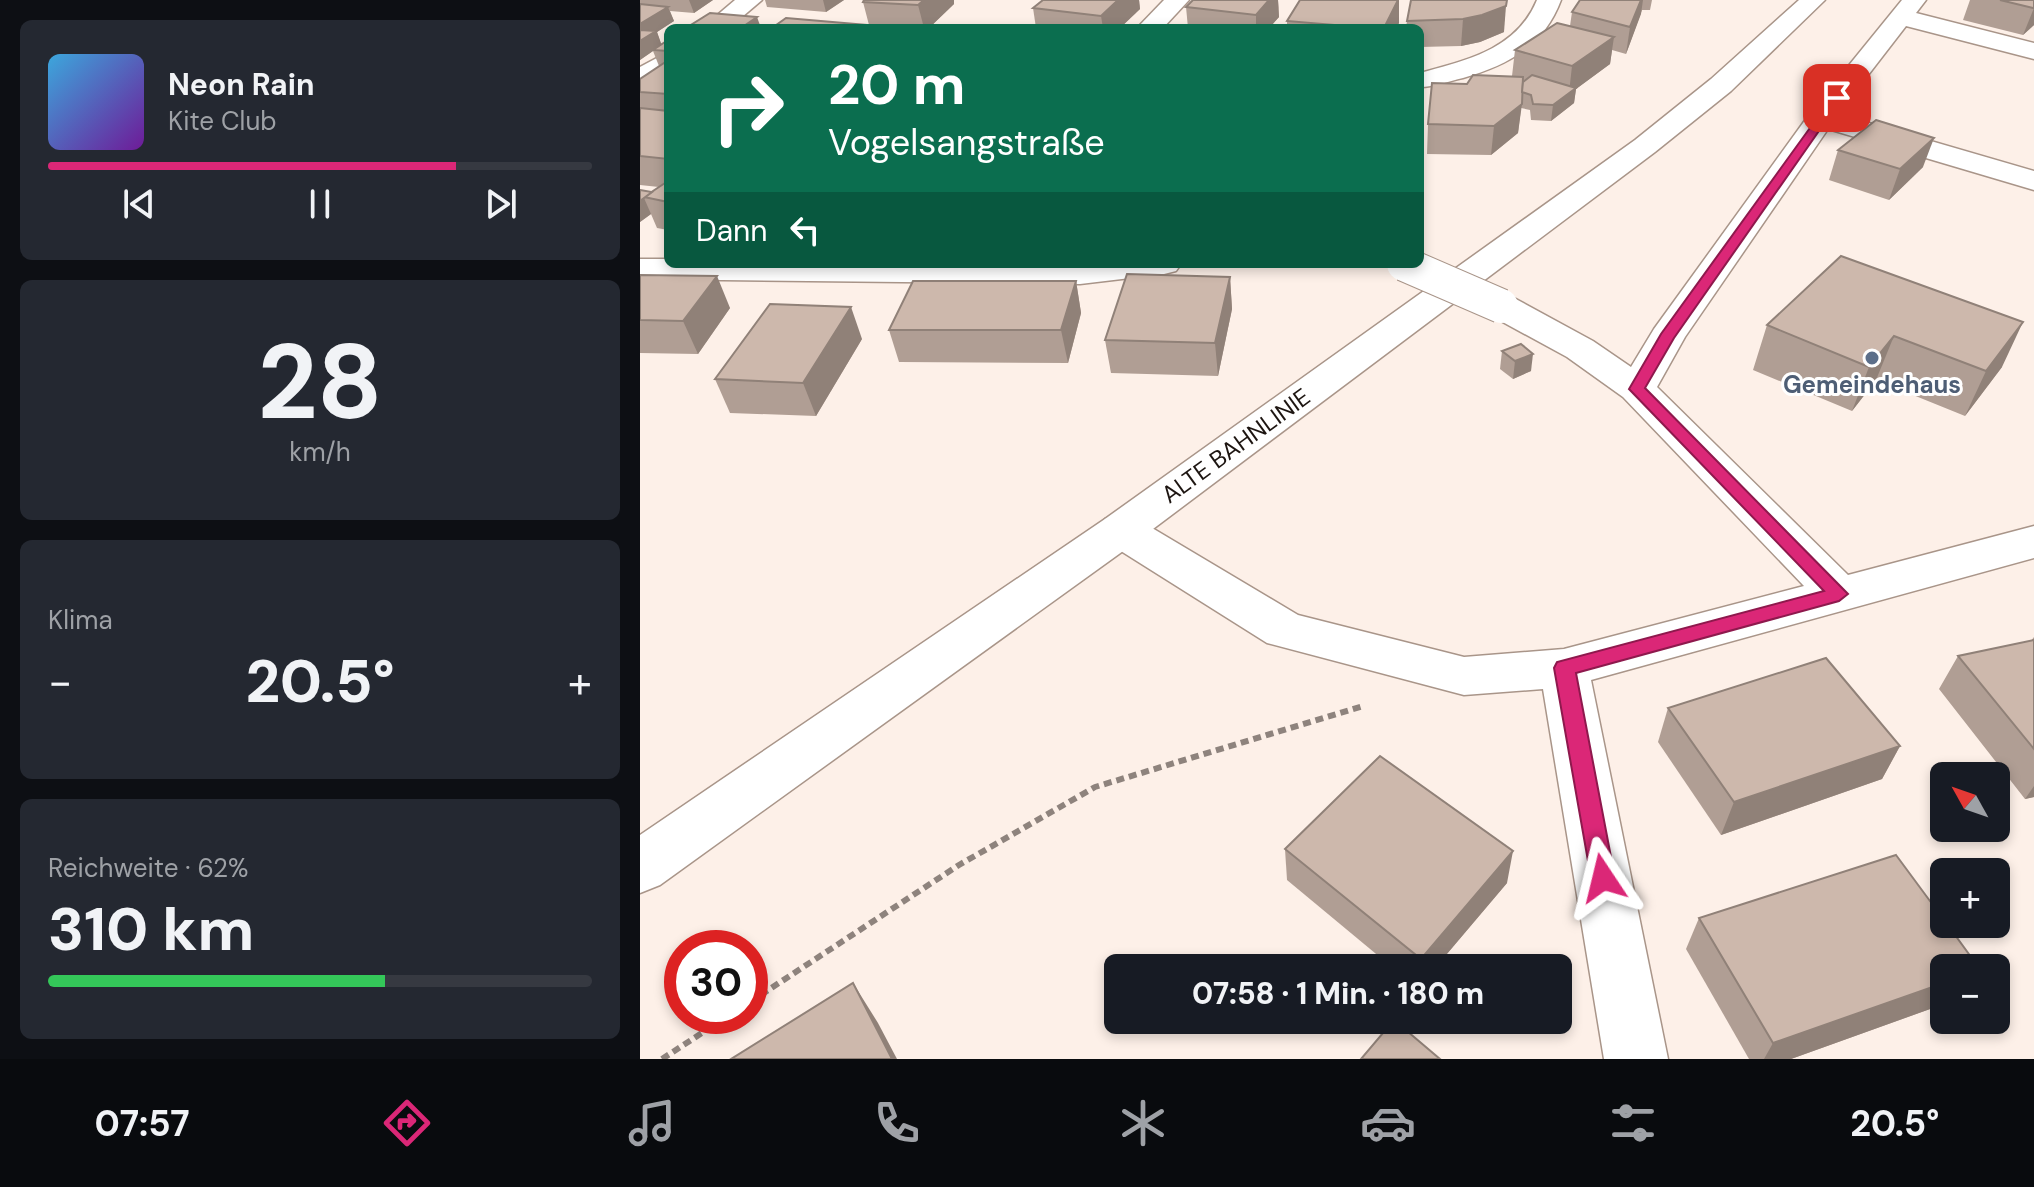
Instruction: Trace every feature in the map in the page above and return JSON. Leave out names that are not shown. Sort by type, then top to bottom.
[{"type":"street","points":[[719,24],[750,0]]},
{"type":"street","points":[[1153,24],[1177,0]]},
{"type":"street","points":[[1424,80],[1486,62],[1530,38],[1549,0]]},
{"type":"street","name":"ALTE BAHNLINIE","points":[[640,867],[1121,530],[1687,115],[1784,30],[1813,0]]},
{"type":"street","points":[[1637,389],[1667,337],[1821,118],[1908,9],[2034,51]]},
{"type":"street","points":[[640,79],[664,63]]},
{"type":"street","points":[[1821,118],[2034,181]]},
{"type":"street","points":[[640,269],[913,269],[1080,274],[1130,268]]},
{"type":"street","points":[[1413,268],[1501,306],[1580,349],[1637,389],[1839,594]]},
{"type":"street","points":[[1121,530],[1284,630],[1464,676],[1564,668],[2034,542]]},
{"type":"street","points":[[1564,668],[1636,1059]]},
{"type":"path","points":[[768,990],[959,865],[1095,787],[1375,703]]},
{"type":"path","points":[[662,1059],[700,1034]]},
{"type":"building","points":[[864,0],[924,0],[918,5]]},
{"type":"building","points":[[1043,0],[1118,0],[1101,16],[1033,8]]},
{"type":"building","points":[[1193,0],[1269,0],[1256,15],[1186,7]]},
{"type":"building","points":[[1300,0],[1398,0],[1386,24],[1287,21]]},
{"type":"building","points":[[1411,0],[1507,0],[1506,6],[1463,19],[1407,21]]},
{"type":"building","points":[[1580,0],[1641,0],[1630,27],[1572,12]]},
{"type":"building","points":[[2000,0],[2034,0],[2034,8],[2033,8]]},
{"type":"building","points":[[640,4],[668,7],[640,24]]},
{"type":"building","points":[[710,13],[757,17],[747,24],[692,24]]},
{"type":"building","points":[[786,18],[856,24],[778,24]]},
{"type":"building","points":[[1557,23],[1614,37],[1572,66],[1515,50]]},
{"type":"building","points":[[640,30],[656,31],[640,41]]},
{"type":"building","points":[[664,43],[664,51],[653,50]]},
{"type":"building","points":[[664,64],[664,94],[640,92],[640,79]]},
{"type":"building","points":[[1473,75],[1523,77],[1522,104],[1494,126],[1428,124],[1432,83],[1467,84]]},
{"type":"building","points":[[1532,75],[1576,88],[1553,105],[1533,104],[1531,95],[1522,92],[1523,82]]},
{"type":"building","points":[[640,108],[664,111],[664,159],[640,156]]},
{"type":"building","points":[[1876,120],[1934,138],[1900,169],[1838,150]]},
{"type":"building","points":[[664,184],[664,201],[644,197]]},
{"type":"building","points":[[640,190],[652,192],[640,201]]},
{"type":"building","points":[[1841,256],[2023,322],[1986,371],[1894,336],[1869,367],[1767,325]]},
{"type":"building","points":[[1127,274],[1230,277],[1215,343],[1105,340]]},
{"type":"building","points":[[640,275],[717,276],[683,321],[640,320]]},
{"type":"building","points":[[913,281],[1076,281],[1061,330],[889,330]]},
{"type":"building","points":[[770,304],[851,307],[803,383],[715,379]]},
{"type":"building","points":[[1521,344],[1533,354],[1515,361],[1502,351]]},
{"type":"building","points":[[2034,640],[2034,749],[1958,656]]},
{"type":"building","points":[[1826,658],[1900,746],[1734,802],[1668,708]]},
{"type":"building","points":[[1380,756],[1513,851],[1425,954],[1415,954],[1285,849]]},
{"type":"building","points":[[1896,855],[1930,901],[1930,938],[1957,938],[1969,954],[1930,954],[1930,988],[1773,1043],[1699,918]]},
{"type":"building","points":[[853,983],[892,1059],[731,1059]]},
{"type":"building","points":[[1382,1034],[1411,1034],[1440,1059],[1361,1059]]},
{"type":"place","name":"Gemeindehaus","points":[[1872,358]]},
{"type":"route","points":[[1603,878],[1564,668],[1839,594],[1637,389],[1667,337],[1837,98]]}]
